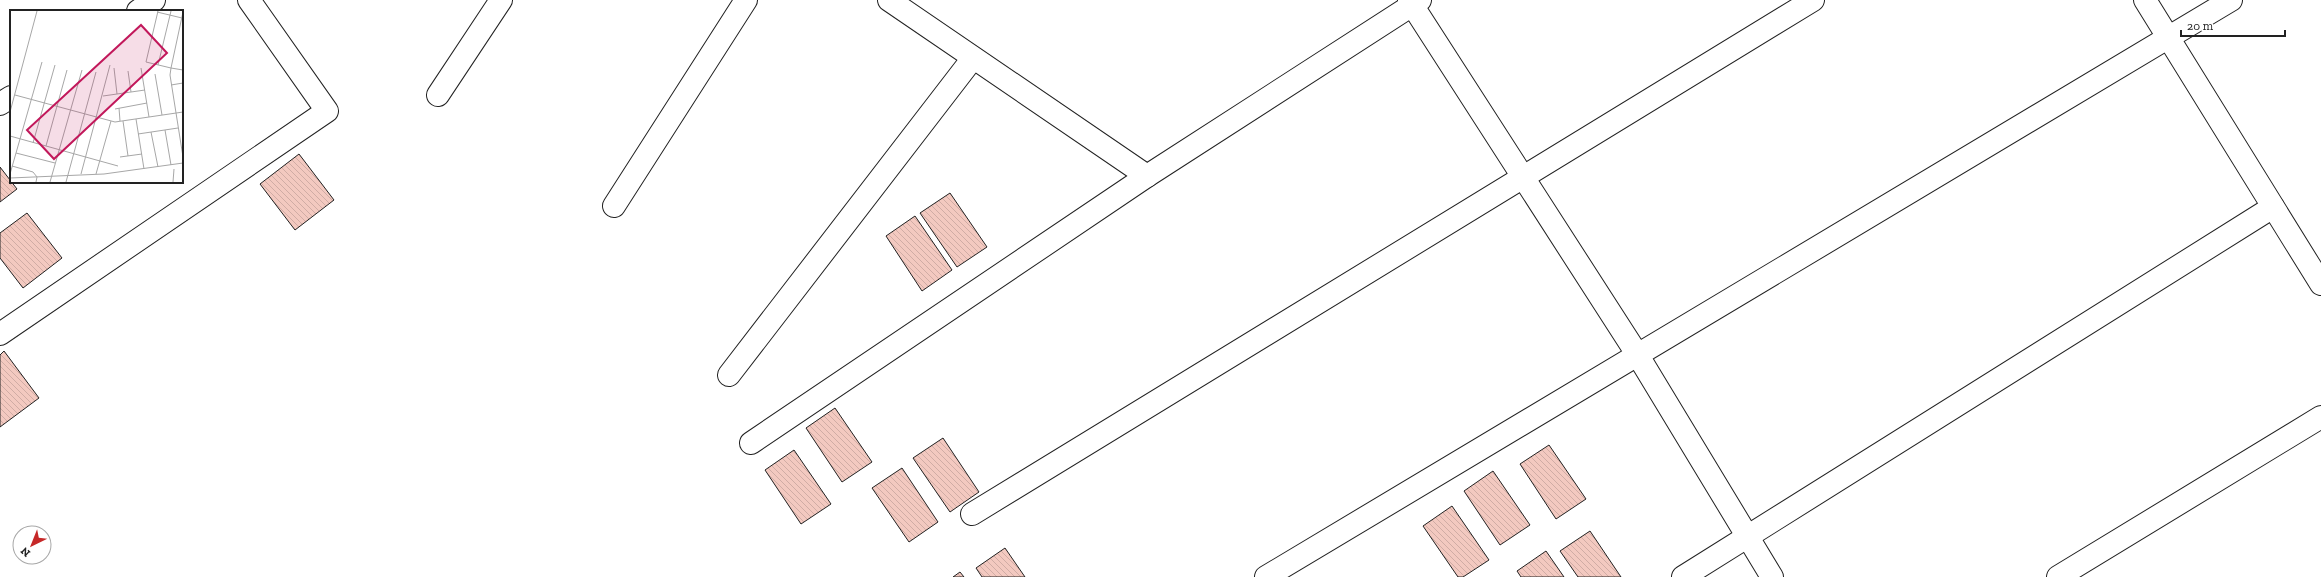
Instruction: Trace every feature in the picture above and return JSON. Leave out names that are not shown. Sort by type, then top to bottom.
[{"type":"street","points":[[139,10],[154,0]]},
{"type":"street","points":[[0,334],[327,112],[249,0]]},
{"type":"street","points":[[438,95],[501,0]]},
{"type":"street","points":[[614,206],[746,0]]},
{"type":"street","points":[[889,0],[1147,176]]},
{"type":"street","points":[[972,514],[1813,0]]},
{"type":"street","points":[[2144,0],[2321,284]]},
{"type":"street","points":[[1266,577],[1637,354],[2169,39],[2232,0]]},
{"type":"street","points":[[751,443],[1147,176],[1414,2],[1523,177],[1637,354],[1772,577]]},
{"type":"street","points":[[729,375],[973,58]]},
{"type":"street","points":[[0,104],[10,98]]},
{"type":"street","points":[[1683,577],[2273,207]]},
{"type":"street","points":[[2058,577],[2321,417]]},
{"type":"building","points":[[299,154],[334,200],[295,230],[260,184]]},
{"type":"building","points":[[0,167],[10,180],[10,183],[12,183],[17,189],[0,202]]},
{"type":"building","points":[[950,193],[987,247],[957,267],[920,213]]},
{"type":"building","points":[[27,213],[62,258],[23,288],[0,258],[0,233]]},
{"type":"building","points":[[915,216],[952,270],[922,291],[886,236]]},
{"type":"building","points":[[4,351],[39,398],[0,427],[0,355]]},
{"type":"building","points":[[835,408],[872,462],[842,482],[806,428]]},
{"type":"building","points":[[943,438],[979,492],[950,512],[913,458]]},
{"type":"building","points":[[1549,445],[1586,499],[1556,519],[1520,464]]},
{"type":"building","points":[[794,450],[831,504],[801,524],[765,470]]},
{"type":"building","points":[[902,468],[938,522],[909,542],[872,488]]},
{"type":"building","points":[[1493,471],[1530,525],[1500,545],[1464,491]]},
{"type":"building","points":[[1452,506],[1489,560],[1463,577],[1458,577],[1423,526]]},
{"type":"building","points":[[1590,531],[1621,577],[1578,577],[1560,551]]},
{"type":"building","points":[[1005,548],[1025,577],[982,577],[976,568]]},
{"type":"building","points":[[1546,551],[1564,577],[1521,577],[1517,571]]},
{"type":"building","points":[[960,572],[964,577],[953,577]]}]
